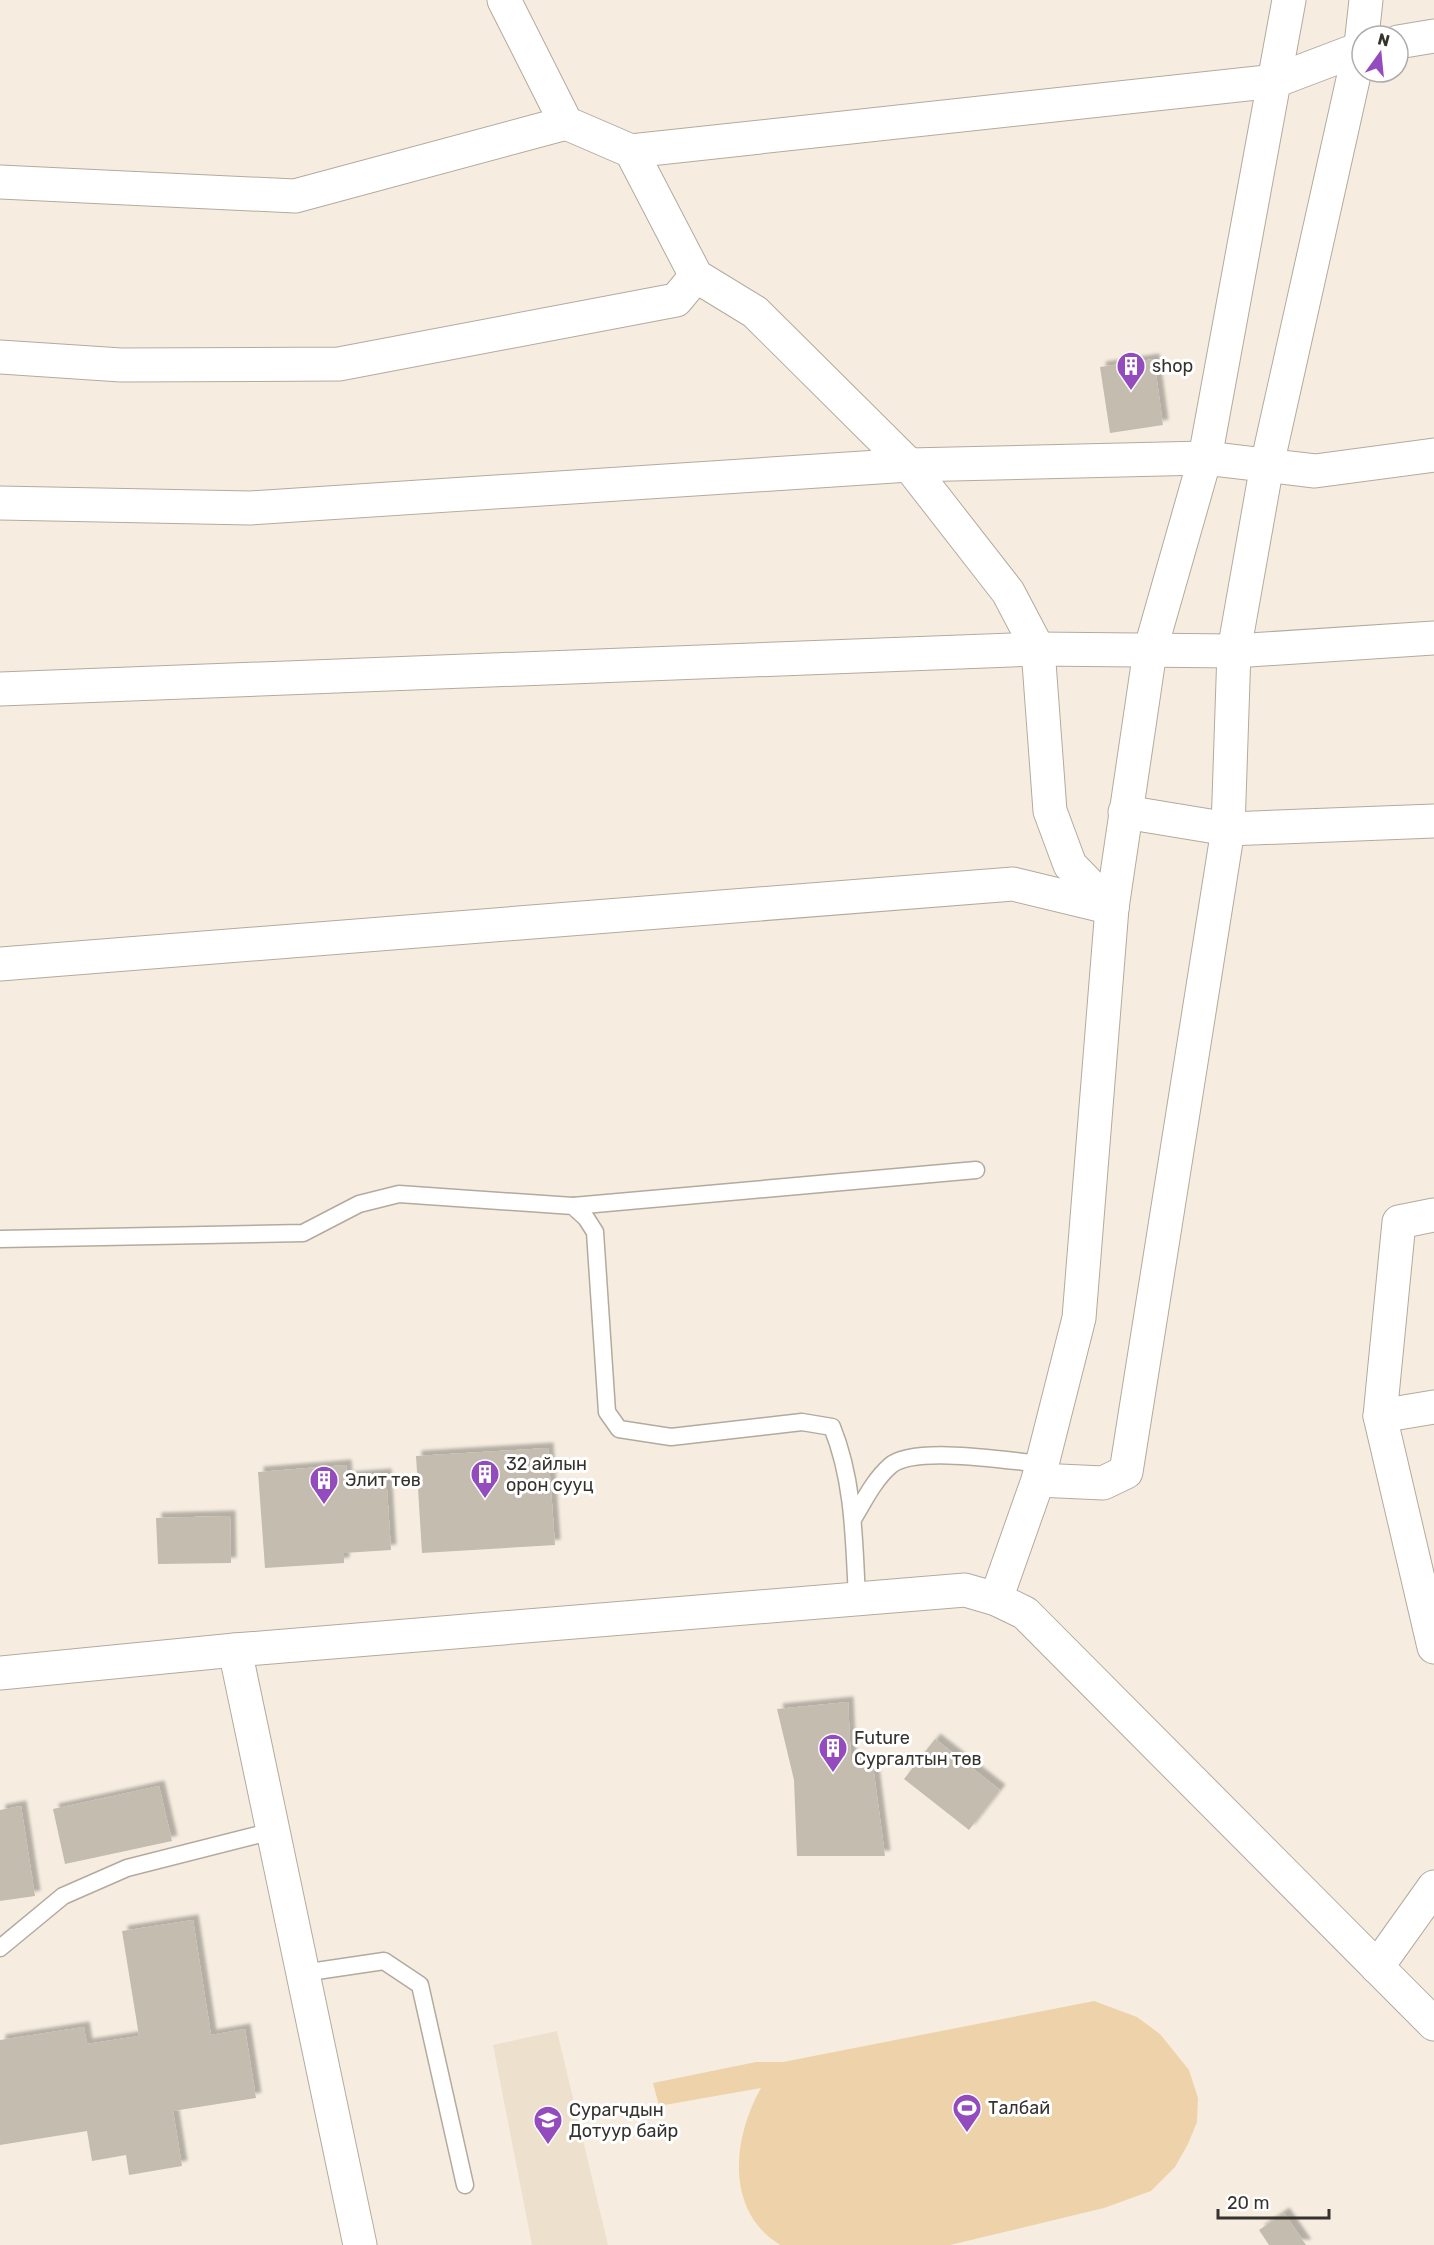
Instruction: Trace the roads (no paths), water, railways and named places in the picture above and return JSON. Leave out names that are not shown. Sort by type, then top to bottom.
[{"type":"street","points":[[504,0],[566,123]]},
{"type":"street","points":[[996,1599],[1040,1472],[1079,1318],[1112,908],[1150,651],[1205,458],[1289,0]]},
{"type":"street","points":[[1363,24],[1366,0]]},
{"type":"street","points":[[1410,40],[1434,36]]},
{"type":"street","points":[[0,182],[295,196],[566,123],[631,151],[1275,81],[1350,53]]},
{"type":"street","points":[[1040,1472],[1103,1483],[1126,1472],[1228,829],[1234,651],[1267,465],[1354,84]]},
{"type":"street","points":[[631,151],[696,276],[755,312],[909,465],[1008,592],[1038,649],[1050,811],[1070,865],[1112,908]]},
{"type":"street","points":[[0,357],[121,365],[339,364],[676,300],[696,276]]},
{"type":"street","points":[[0,503],[250,508],[909,465],[1205,458],[1316,471],[1434,455]]},
{"type":"street","points":[[0,689],[1038,649],[1234,651],[1434,638]]},
{"type":"street","points":[[1125,812],[1228,829],[1434,821]]},
{"type":"street","points":[[0,964],[1013,884],[1112,908]]},
{"type":"street","points":[[1434,1215],[1399,1222],[1380,1416],[1428,1597],[1434,1647]]},
{"type":"street","points":[[1380,1416],[1434,1407]]},
{"type":"street","points":[[0,1673],[235,1650],[965,1590],[996,1599],[1024,1613],[1434,2024]]},
{"type":"street","points":[[235,1650],[360,2245]]},
{"type":"street","points":[[1377,1966],[1434,1887]]},
{"type":"lane","points":[[0,1239],[303,1233],[359,1204],[399,1194],[573,1206],[976,1170]]},
{"type":"lane","points":[[573,1206],[596,1232],[607,1412],[619,1429],[671,1437],[802,1422],[832,1427],[842,1452],[853,1519],[856,1598]]},
{"type":"lane","points":[[853,1519],[870,1491],[891,1464],[907,1456],[953,1456],[1040,1472]]},
{"type":"lane","points":[[0,1948],[63,1896],[128,1868],[273,1831]]},
{"type":"lane","points":[[303,1973],[384,1961],[420,1985],[465,2185]]},
{"type":"place","name":"shop","points":[[1131,392]]},
{"type":"place","name":"32 айлын орон сууц","points":[[485,1500]]},
{"type":"place","name":"Элит төв","points":[[324,1506]]},
{"type":"place","name":"Future Сургалтын төв","points":[[833,1774]]},
{"type":"place","name":"Талбай","points":[[967,2134]]},
{"type":"place","name":"Сурагчдын Дотуур байр","points":[[548,2146]]}]
